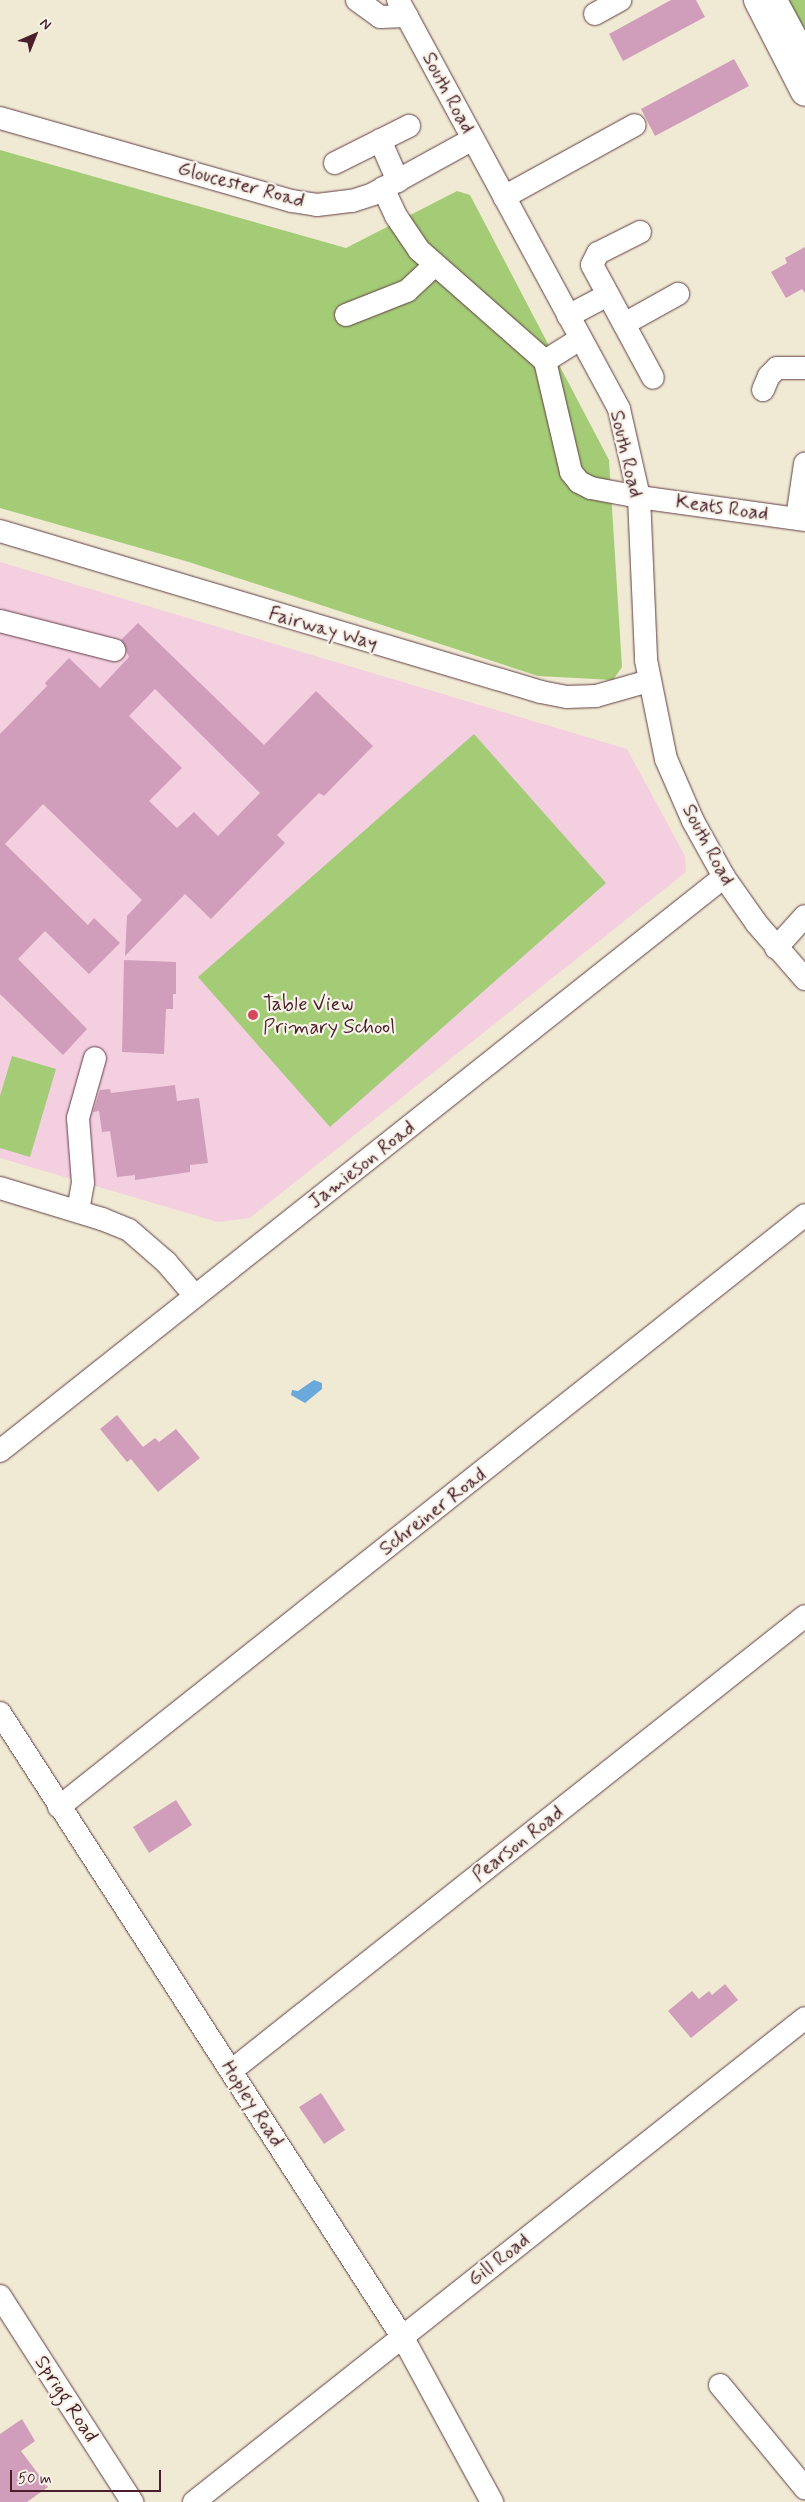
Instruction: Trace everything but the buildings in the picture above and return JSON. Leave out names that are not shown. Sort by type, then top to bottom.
[{"type":"main road","points":[[758,0],[805,92]]},
{"type":"street","points":[[357,0],[380,17],[402,8]]},
{"type":"street","points":[[595,14],[620,0]]},
{"type":"street","points":[[776,0],[805,54]]},
{"type":"street","name":"South Road","points":[[402,8],[619,409],[638,497],[643,630],[649,681],[666,759],[693,821],[724,877],[776,948],[805,979]]},
{"type":"street","name":"Gloucester Road","points":[[0,118],[292,201],[332,204],[352,201],[390,184],[473,139]]},
{"type":"street","points":[[504,197],[635,125]]},
{"type":"street","points":[[335,163],[409,126]]},
{"type":"street","points":[[380,140],[396,216],[434,266],[545,361],[580,339]]},
{"type":"street","points":[[640,232],[598,253],[592,265],[653,378]]},
{"type":"street","points":[[346,315],[407,291],[434,266]]},
{"type":"street","points":[[624,324],[678,294]]},
{"type":"street","points":[[568,316],[608,295]]},
{"type":"street","name":"Keats Road","points":[[545,361],[571,472],[579,482],[591,488],[638,497],[801,519]]},
{"type":"street","points":[[764,390],[769,376],[777,368],[805,368]]},
{"type":"street","points":[[801,519],[805,464]]},
{"type":"street","name":"Fairway Way","points":[[0,532],[541,692],[567,697],[596,696],[649,681]]},
{"type":"street","points":[[0,621],[114,650]]},
{"type":"street","name":"Jamieson Road","points":[[0,1451],[724,877]]},
{"type":"street","points":[[776,948],[805,916]]},
{"type":"street","points":[[78,1211],[83,1186],[78,1118],[95,1058]]},
{"type":"street","points":[[0,1188],[78,1211],[129,1230],[166,1262],[196,1296]]},
{"type":"street","name":"Schreiner Road","points":[[59,1807],[805,1215]]},
{"type":"street","name":"Pearson Road","points":[[231,2071],[805,1616]]},
{"type":"street","name":"Hopley Road","points":[[0,1713],[403,2338],[492,2502]]},
{"type":"street","name":"Gill Road","points":[[194,2502],[805,2018]]},
{"type":"street","name":"Sprigg Road","points":[[0,2296],[132,2502]]},
{"type":"street","points":[[720,2385],[805,2488]]},
{"type":"shaded area","name":"Table View Primary School","points":[[0,562],[627,749],[685,856],[686,872],[250,1218],[218,1222],[0,1158]]},
{"type":"green space","points":[[780,0],[805,0],[805,47]]},
{"type":"green space","points":[[0,150],[346,248],[457,191],[470,195],[609,460],[622,667],[613,680],[538,676],[189,562],[0,508]]},
{"type":"green space","points":[[474,734],[606,883],[330,1127],[198,977]]},
{"type":"green space","points":[[12,1056],[56,1069],[30,1157],[0,1148],[0,1096]]},
{"type":"water","points":[[314,1380],[322,1383],[322,1389],[305,1403],[291,1395],[292,1390],[298,1391]]},
{"type":"place","name":"Table View Primary School","points":[[253,1015]]}]
